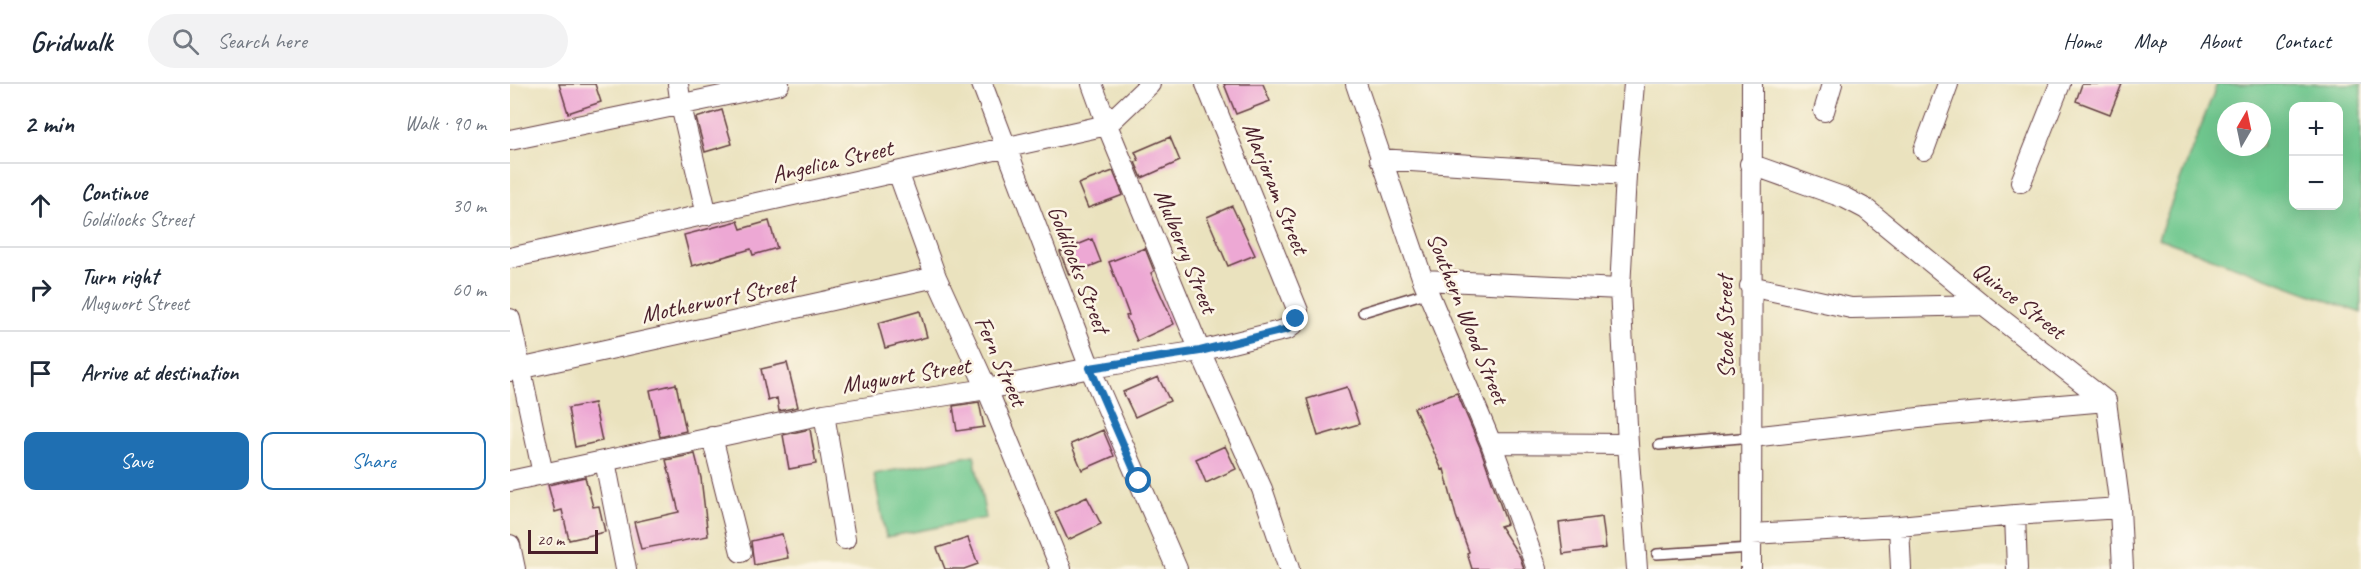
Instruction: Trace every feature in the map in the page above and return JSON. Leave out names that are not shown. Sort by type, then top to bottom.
[{"type":"street","points":[[678,84],[681,106],[707,215]]},
{"type":"street","points":[[510,140],[779,84]]},
{"type":"street","name":"Goldilocks Street","points":[[981,84],[1090,368],[1177,569]]},
{"type":"street","name":"Mulberry Street","points":[[1092,84],[1200,351],[1262,489],[1290,569]]},
{"type":"street","points":[[1107,125],[1150,84]]},
{"type":"street","name":"Marjoram Street","points":[[1206,84],[1298,311]]},
{"type":"street","name":"Southern Wood Street","points":[[1356,84],[1380,159],[1427,286],[1491,443],[1537,569]]},
{"type":"street","points":[[1634,84],[1620,289],[1637,569]]},
{"type":"street","name":"Stock Street","points":[[1751,569],[1750,164],[1752,84]]},
{"type":"street","points":[[1824,111],[1832,84]]},
{"type":"street","points":[[1924,150],[1948,84]]},
{"type":"street","points":[[2021,182],[2060,84]]},
{"type":"street","name":"Angelica Street","points":[[510,258],[1107,125]]},
{"type":"street","points":[[1380,159],[1626,175]]},
{"type":"street","name":"Quince Street","points":[[1750,164],[1845,198],[1866,209],[1983,305],[2106,400]]},
{"type":"street","name":"Fern Street","points":[[898,172],[936,277],[987,389],[1056,568]]},
{"type":"street","name":"Motherwort Street","points":[[516,370],[936,277]]},
{"type":"street","points":[[1427,286],[1620,289]]},
{"type":"street","points":[[1750,286],[1851,308],[1983,305]]},
{"type":"street","name":"Mugwort Street","points":[[510,482],[824,414],[987,389],[1090,368],[1200,351],[1288,329],[1293,325],[1298,311]]},
{"type":"street","points":[[510,319],[516,370],[543,474]]},
{"type":"street","points":[[1752,437],[2106,400],[2120,508],[2123,569]]},
{"type":"street","points":[[824,414],[845,538]]},
{"type":"street","points":[[712,437],[741,552]]},
{"type":"street","points":[[1491,443],[1628,444]]},
{"type":"street","points":[[605,461],[626,569]]},
{"type":"street","points":[[1752,541],[2015,515],[2120,508]]},
{"type":"street","points":[[2015,515],[2017,569]]},
{"type":"street","points":[[1899,526],[1901,569]]},
{"type":"street","points":[[510,545],[515,569]]},
{"type":"lane","points":[[1363,312],[1427,286]]},
{"type":"lane","points":[[1659,445],[1752,437]]},
{"type":"lane","points":[[1657,554],[1752,541]]},
{"type":"green space","points":[[2217,84],[2361,84],[2361,313],[2158,238]]},
{"type":"green space","points":[[974,455],[986,518],[886,537],[874,474]]},
{"type":"building","points":[[559,84],[595,84],[601,102],[568,113]]},
{"type":"building","points":[[1224,84],[1263,84],[1270,101],[1236,114]]},
{"type":"building","points":[[2082,84],[2122,84],[2110,114],[2076,101]]},
{"type":"building","points":[[722,110],[732,144],[705,152],[696,118]]},
{"type":"building","points":[[1170,137],[1180,161],[1142,178],[1135,162],[1139,161],[1135,152]]},
{"type":"building","points":[[1113,171],[1123,195],[1088,208],[1078,184]]},
{"type":"building","points":[[1232,206],[1255,255],[1228,266],[1207,217]]},
{"type":"building","points":[[738,221],[741,229],[769,221],[777,248],[753,255],[751,249],[692,266],[684,235]]},
{"type":"building","points":[[1092,239],[1101,262],[1069,275],[1060,252]]},
{"type":"building","points":[[1145,248],[1154,271],[1151,273],[1174,324],[1137,341],[1126,316],[1129,315],[1109,262]]},
{"type":"building","points":[[920,311],[927,337],[885,348],[878,323]]},
{"type":"building","points":[[787,363],[798,407],[779,411],[777,398],[768,401],[761,369]]},
{"type":"building","points":[[1158,377],[1170,401],[1135,417],[1123,392]]},
{"type":"building","points":[[676,384],[686,431],[660,437],[650,390]]},
{"type":"building","points":[[1347,387],[1359,424],[1318,436],[1307,399]]},
{"type":"building","points":[[1457,393],[1480,447],[1507,524],[1500,526],[1520,557],[1524,569],[1472,569],[1444,469],[1442,470],[1414,408]]},
{"type":"building","points":[[979,402],[984,427],[957,431],[953,406]]},
{"type":"building","points":[[594,403],[602,441],[575,447],[568,408]]},
{"type":"building","points":[[810,429],[816,464],[789,469],[783,435]]},
{"type":"building","points":[[1103,430],[1114,456],[1082,470],[1071,444]]},
{"type":"building","points":[[1225,446],[1236,469],[1206,483],[1196,459]]},
{"type":"building","points":[[695,454],[701,478],[708,536],[641,549],[634,522],[679,512],[666,460]]},
{"type":"building","points":[[585,477],[593,507],[599,506],[605,532],[569,540],[562,510],[555,512],[548,485]]},
{"type":"building","points":[[1087,497],[1101,524],[1068,540],[1055,512]]},
{"type":"building","points":[[1602,517],[1606,548],[1563,554],[1559,523]]},
{"type":"building","points":[[782,534],[788,558],[754,565],[751,541]]},
{"type":"building","points":[[968,538],[978,564],[964,569],[945,569],[937,548]]},
{"type":"route","points":[[1139,481],[1090,368],[1200,351],[1288,329],[1296,319]]}]
